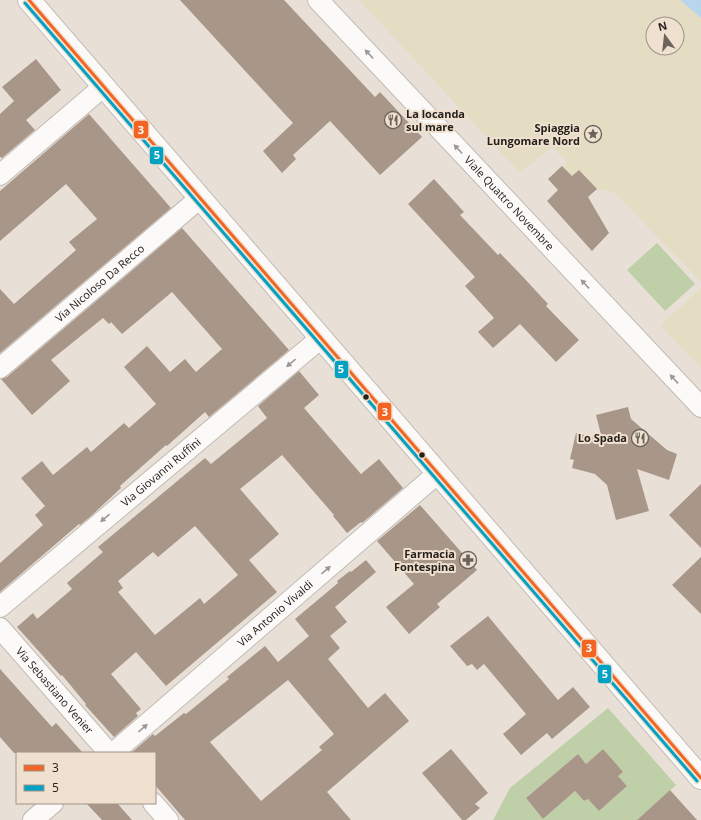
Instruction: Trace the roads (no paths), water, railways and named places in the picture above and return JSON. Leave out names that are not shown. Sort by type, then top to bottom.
[{"type":"main road","points":[[29,0],[701,778]]},
{"type":"street","name":"Viale Quattro Novembre","points":[[318,0],[701,407]]},
{"type":"street","points":[[0,175],[104,86]]},
{"type":"street","name":"Via Nicoloso Da Recco","points":[[0,368],[200,198]]},
{"type":"street","name":"Via Giovanni Ruffini","points":[[0,607],[321,338]]},
{"type":"street","name":"Via Antonio Vivaldi","points":[[114,752],[438,473]]},
{"type":"street","name":"Via Sebastiano Venier","points":[[0,628],[109,752]]},
{"type":"street","points":[[33,820],[52,804]]},
{"type":"street","points":[[154,804],[168,820]]},
{"type":"water","points":[[680,0],[701,0],[701,18]]},
{"type":"place","name":"La locanda sul mare","points":[[393,120]]},
{"type":"place","name":"Spiaggia Lungomare Nord","points":[[593,134]]},
{"type":"place","name":"Lo Spada","points":[[640,438]]},
{"type":"place","name":"Farmacia Fontespina","points":[[468,560]]}]
